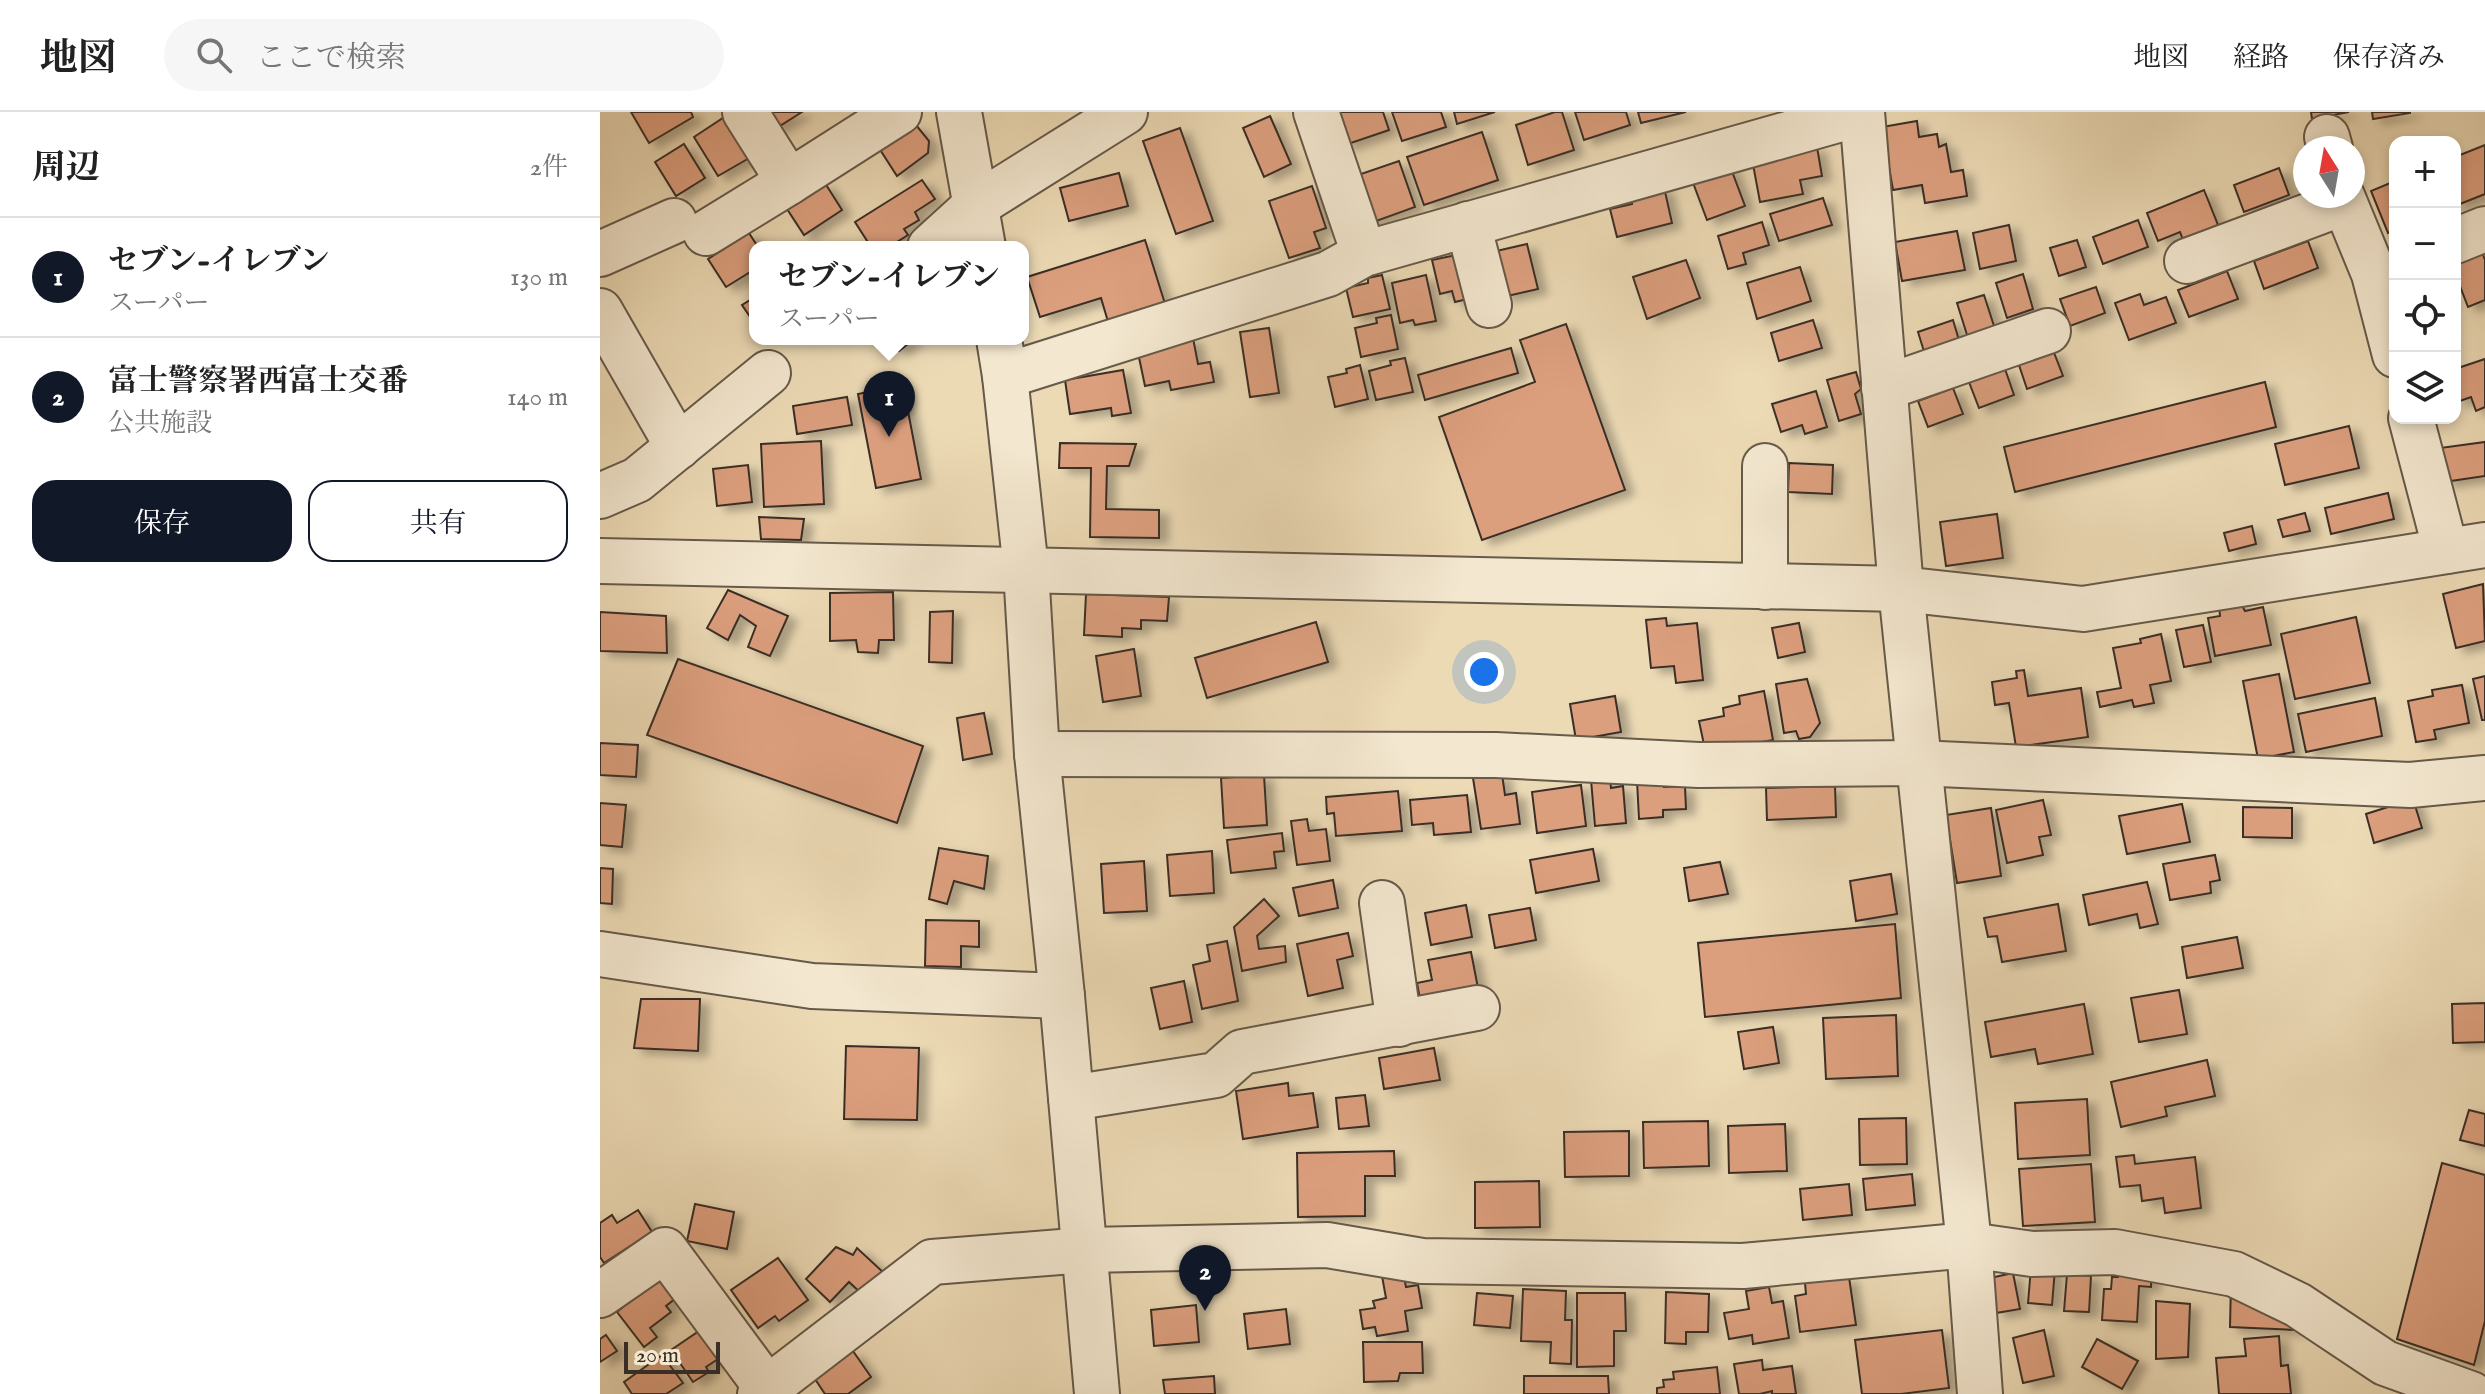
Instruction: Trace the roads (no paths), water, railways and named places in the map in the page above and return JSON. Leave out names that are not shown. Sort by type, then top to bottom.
[{"type":"street","points":[[745,112],[789,182]]},
{"type":"street","points":[[600,254],[690,227],[789,182],[899,112]]},
{"type":"street","points":[[959,112],[979,226]]},
{"type":"street","points":[[944,241],[979,226],[1125,112]]},
{"type":"street","points":[[1316,112],[1364,254]]},
{"type":"street","points":[[1097,1394],[1086,1250],[1037,754],[1026,570],[1002,358],[1328,274],[1364,254],[1862,112],[1917,763],[1969,1245],[1980,1394]]},
{"type":"street","points":[[2187,261],[2320,208]]},
{"type":"street","points":[[2347,208],[2385,270],[2395,352]]},
{"type":"street","points":[[1468,224],[1489,305]]},
{"type":"street","points":[[2461,239],[2485,229]]},
{"type":"street","points":[[600,311],[678,447]]},
{"type":"street","points":[[1884,388],[2048,331]]},
{"type":"street","points":[[600,496],[637,480],[768,373]]},
{"type":"street","points":[[600,561],[1901,589],[2083,609],[2466,548],[2414,424]]},
{"type":"street","points":[[1765,466],[1765,587]]},
{"type":"street","points":[[1037,754],[1496,755],[1699,765],[1917,763],[2410,785],[2485,778]]},
{"type":"street","points":[[1382,903],[1399,1024]]},
{"type":"street","points":[[600,954],[812,986],[1062,996]]},
{"type":"street","points":[[1071,1098],[1216,1075],[1242,1052],[1477,1008]]},
{"type":"street","points":[[600,1295],[665,1250],[763,1391],[932,1262],[1086,1250],[1327,1245],[1422,1261],[1743,1266],[1969,1245],[2032,1254],[2115,1252],[2234,1274],[2298,1305],[2385,1363],[2471,1394]]},
{"type":"place","name":"セブン-イレブン","points":[[889,437]]},
{"type":"place","name":"富士警察署西富士交番","points":[[1205,1311]]}]
